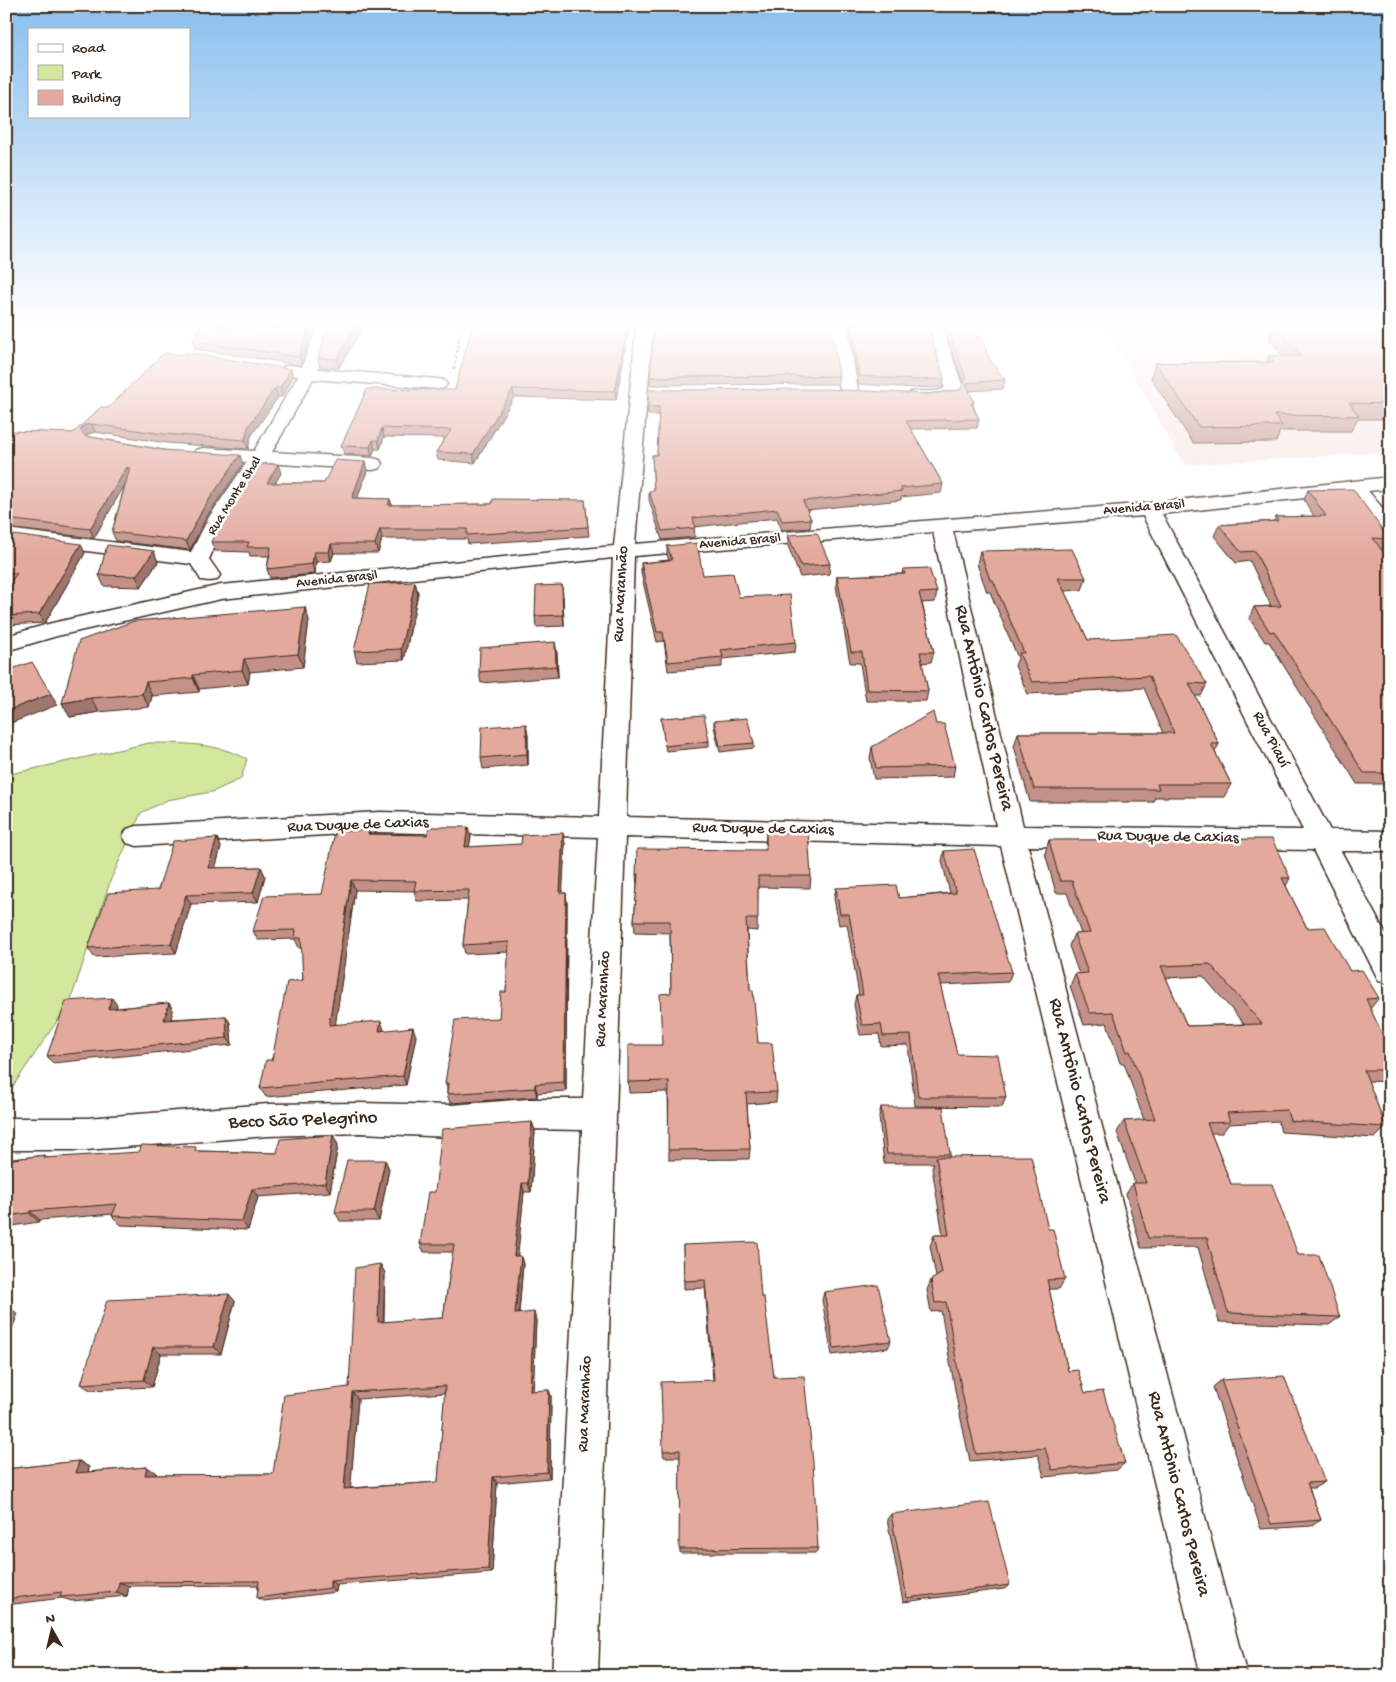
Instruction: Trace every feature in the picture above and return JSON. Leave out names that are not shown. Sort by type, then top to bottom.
[{"type":"street","name":"Rua Monte Shal","points":[[198,559],[219,517],[259,458],[292,401]]},
{"type":"street","name":"Rua Maranhão","points":[[575,1676],[624,551],[637,401]]},
{"type":"street","points":[[186,452],[373,464]]},
{"type":"street","name":"Avenida Brasil","points":[[6,644],[52,630],[220,592],[624,551],[1150,508],[1390,483]]},
{"type":"street","points":[[1354,486],[1390,531]]},
{"type":"street","name":"Rua Piauí","points":[[1150,508],[1390,972]]},
{"type":"street","name":"Rua Antônio Carlos Pereira","points":[[942,525],[1012,836],[1224,1676]]},
{"type":"street","points":[[6,535],[198,559],[220,592]]},
{"type":"street","name":"Rua Duque de Caxias","points":[[137,836],[379,822],[1012,836],[1390,840]]},
{"type":"street","name":"Beco São Pelegrino","points":[[6,1134],[86,1134],[268,1120],[360,1118],[451,1121],[528,1114],[599,1115]]},
{"type":"shaded area","points":[[1148,401],[1390,401],[1390,452],[1184,465]]},
{"type":"green space","points":[[149,743],[212,747],[247,759],[241,779],[212,792],[167,800],[141,813],[111,879],[70,1002],[9,1092],[6,1093],[6,775]]},
{"type":"building","points":[[115,401],[266,401],[248,427],[245,440],[164,434],[92,424],[84,425],[80,430],[85,436],[163,450],[240,455],[204,507],[186,541],[112,532],[130,468],[127,467],[90,529],[6,519],[6,431],[73,433],[101,407],[108,408]]},
{"type":"building","points":[[361,401],[505,401],[473,454],[436,452],[451,430],[382,428],[378,440],[373,440],[370,447],[341,446]]},
{"type":"building","points":[[648,401],[974,401],[971,403],[979,419],[906,421],[943,484],[901,488],[902,491],[803,501],[811,519],[782,521],[777,509],[693,518],[695,528],[662,531],[649,491],[654,491],[652,455],[657,455],[659,407],[648,407]]},
{"type":"building","points":[[1181,401],[1390,401],[1390,404],[1349,403],[1359,416],[1274,415],[1282,426],[1199,427]]},
{"type":"building","points":[[335,460],[365,462],[352,498],[390,499],[388,505],[492,504],[493,499],[585,500],[588,527],[467,535],[467,529],[380,529],[375,544],[331,544],[329,552],[314,552],[312,564],[267,569],[271,547],[247,547],[249,542],[211,542],[227,509],[258,464],[278,464],[267,483],[324,483]]},
{"type":"building","points":[[1353,489],[1389,539],[1373,538],[1390,562],[1390,773],[1364,773],[1274,631],[1270,632],[1254,607],[1281,606],[1255,551],[1241,552],[1219,525],[1278,521],[1276,517],[1326,516],[1308,490]]},
{"type":"building","points":[[817,533],[830,564],[801,566],[788,535]]},
{"type":"building","points":[[6,534],[81,544],[39,614],[6,616],[6,589],[17,573],[6,573]]},
{"type":"building","points":[[697,543],[703,575],[733,573],[739,597],[790,595],[796,642],[721,650],[723,657],[668,662],[663,632],[657,632],[641,563],[672,560],[667,546]]},
{"type":"building","points":[[107,545],[154,551],[136,576],[99,575]]},
{"type":"building","points":[[1072,549],[1086,578],[1058,578],[1088,640],[1176,635],[1207,684],[1189,683],[1219,744],[1211,744],[1231,784],[1157,784],[1159,789],[1034,789],[1018,733],[1174,733],[1149,676],[1032,682],[1019,653],[1024,653],[993,580],[990,580],[980,551]]},
{"type":"building","points":[[929,568],[937,592],[919,593],[934,652],[920,652],[928,691],[867,690],[862,652],[851,652],[837,576],[905,574],[903,569]]},
{"type":"building","points":[[415,582],[401,649],[354,651],[370,584]]},
{"type":"building","points":[[562,585],[563,615],[535,616],[536,586]]},
{"type":"building","points":[[305,607],[298,654],[244,659],[242,670],[193,675],[193,678],[146,682],[142,694],[91,698],[62,703],[79,641],[134,621]]},
{"type":"building","points":[[555,642],[556,666],[479,672],[480,648]]},
{"type":"building","points":[[32,662],[51,694],[6,711],[6,671]]},
{"type":"building","points":[[933,712],[936,724],[944,724],[955,766],[876,768],[872,747]]},
{"type":"building","points":[[704,715],[709,741],[665,746],[661,718]]},
{"type":"building","points":[[747,718],[754,743],[720,746],[714,721]]},
{"type":"building","points":[[526,724],[527,754],[481,758],[482,727]]},
{"type":"building","points":[[429,827],[468,827],[465,847],[521,844],[522,835],[563,833],[560,893],[566,893],[564,1082],[535,1084],[535,1088],[447,1094],[448,1083],[445,1083],[455,1020],[499,1018],[501,992],[506,992],[509,942],[463,945],[469,890],[414,891],[416,881],[351,880],[329,1025],[381,1021],[379,1031],[413,1027],[403,1076],[260,1088],[266,1060],[272,1060],[287,982],[303,980],[301,938],[295,938],[296,930],[253,931],[264,896],[322,894],[335,832],[369,830],[368,834],[427,835]]},
{"type":"building","points":[[766,832],[808,832],[811,876],[758,876],[758,919],[746,919],[750,990],[753,990],[758,1043],[772,1043],[777,1092],[746,1093],[750,1149],[668,1150],[669,1081],[628,1082],[628,1045],[662,1045],[660,994],[671,993],[670,921],[634,921],[638,874],[636,874],[637,849],[766,850]]},
{"type":"building","points":[[217,838],[208,868],[261,867],[253,893],[186,895],[171,944],[88,948],[108,893],[158,890],[173,841]]},
{"type":"building","points":[[1272,839],[1290,878],[1282,878],[1307,928],[1325,927],[1350,971],[1362,970],[1379,998],[1366,999],[1390,1051],[1390,1070],[1364,1070],[1386,1127],[1290,1121],[1287,1110],[1227,1113],[1230,1122],[1207,1123],[1231,1184],[1272,1184],[1298,1255],[1319,1255],[1340,1317],[1228,1313],[1207,1238],[1148,1238],[1133,1183],[1146,1183],[1124,1121],[1155,1119],[1130,1051],[1127,1052],[1113,1012],[1090,1013],[1075,974],[1088,973],[1074,934],[1090,933],[1072,881],[1060,881],[1049,840]],"holes":[[[1210,964],[1262,1024],[1187,1026],[1161,966]]]},
{"type":"building","points":[[974,849],[1012,972],[938,975],[957,1054],[998,1055],[1006,1097],[918,1097],[911,1035],[883,1036],[881,1024],[862,1025],[856,995],[863,995],[849,914],[840,914],[836,888],[896,885],[899,898],[956,893],[944,851]]},
{"type":"building","points":[[112,998],[108,1009],[169,1003],[164,1020],[226,1016],[227,1038],[47,1056],[66,1001]]},
{"type":"building","points":[[881,1107],[943,1107],[950,1154],[887,1154]]},
{"type":"building","points":[[532,1122],[528,1183],[522,1183],[514,1256],[521,1256],[515,1314],[534,1312],[530,1391],[549,1390],[547,1472],[493,1477],[488,1569],[330,1581],[330,1588],[257,1598],[259,1581],[119,1582],[117,1592],[60,1597],[62,1592],[6,1599],[6,1469],[79,1461],[76,1473],[147,1467],[145,1475],[273,1474],[284,1395],[349,1387],[355,1268],[380,1264],[378,1322],[443,1318],[454,1244],[420,1244],[428,1192],[435,1192],[442,1129]],"holes":[[[445,1386],[438,1482],[344,1489],[352,1392]]]},
{"type":"building","points":[[333,1135],[325,1183],[252,1189],[242,1221],[112,1216],[117,1204],[30,1211],[29,1213],[6,1216],[6,1160],[45,1155],[44,1158],[139,1152],[142,1145],[196,1147],[195,1151],[277,1153],[280,1139]]},
{"type":"building","points":[[1031,1156],[1048,1229],[1053,1229],[1065,1279],[1047,1280],[1068,1371],[1078,1370],[1085,1393],[1103,1391],[1125,1463],[1052,1470],[1045,1448],[976,1454],[962,1393],[946,1302],[935,1303],[931,1280],[942,1273],[934,1235],[949,1235],[936,1157]]},
{"type":"building","points":[[347,1160],[385,1160],[374,1212],[335,1212]]},
{"type":"building","points":[[757,1242],[761,1297],[764,1297],[774,1377],[804,1376],[813,1462],[818,1548],[679,1549],[680,1450],[663,1451],[661,1382],[714,1380],[705,1280],[684,1281],[683,1245]]},
{"type":"building","points":[[878,1285],[891,1341],[834,1348],[824,1292]]},
{"type":"building","points":[[229,1294],[214,1347],[153,1347],[144,1380],[81,1384],[107,1300]]},
{"type":"building","points":[[1284,1376],[1325,1482],[1307,1483],[1321,1520],[1271,1524],[1221,1380]]},
{"type":"building","points":[[989,1502],[1010,1585],[907,1598],[891,1514]]}]
